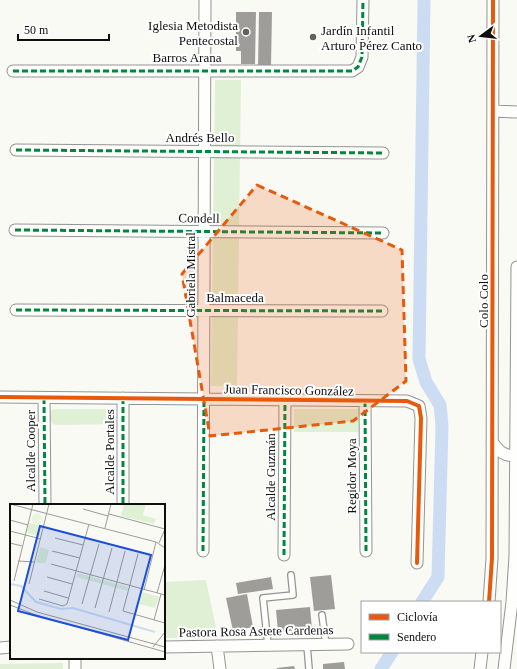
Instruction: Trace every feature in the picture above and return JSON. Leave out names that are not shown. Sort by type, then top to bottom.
[{"type":"street","name":"Gabriela Mistral","points":[[203,551],[205,0]]},
{"type":"street","name":"Barros Arana","points":[[13,71],[348,72],[358,67],[362,57],[362,0]]},
{"type":"street","name":"Colo Colo","points":[[489,601],[492,558],[493,0]]},
{"type":"street","points":[[493,111],[517,112]]},
{"type":"street","name":"Andrés Bello","points":[[16,150],[383,152]]},
{"type":"street","name":"Condell","points":[[15,230],[383,233]]},
{"type":"street","points":[[504,669],[513,587],[516,456],[517,267]]},
{"type":"street","name":"Balmaceda","points":[[16,310],[382,311]]},
{"type":"street","name":"Juan Francisco González","points":[[0,398],[204,398],[407,401],[419,406],[422,418],[417,563]]},
{"type":"street","name":"Alcalde Cooper","points":[[44,398],[45,504]]},
{"type":"street","name":"Alcalde Portales","points":[[123,398],[123,504]]},
{"type":"street","name":"Alcalde Guzmán","points":[[284,555],[285,400]]},
{"type":"street","name":"Regidor Moya","points":[[365,401],[366,552]]},
{"type":"street","points":[[492,442],[502,454],[507,456],[516,456]]},
{"type":"street","name":"Pastora Rosa Astete Cardenas","points":[[165,646],[348,644]]},
{"type":"street","points":[[217,646],[220,669]]},
{"type":"street","points":[[480,669],[482,653]]},
{"type":"lane","points":[[268,646],[263,598],[293,595],[291,575]]},
{"type":"lane","points":[[322,615],[326,645]]},
{"type":"lane","points":[[307,645],[308,669]]},
{"type":"highlighted area","points":[[257,185],[402,250],[406,381],[353,421],[210,436],[182,274]]},
{"type":"green space","points":[[215,80],[241,80],[237,386],[211,386]]},
{"type":"green space","points":[[54,409],[115,409],[115,424],[57,425],[53,424],[50,420],[50,412]]},
{"type":"green space","points":[[294,409],[359,409],[359,432],[294,432]]},
{"type":"green space","points":[[206,580],[218,637],[165,638],[165,582]]},
{"type":"green space","points":[[63,663],[63,669],[0,669],[0,664]]},
{"type":"building","name":"Iglesia Metodista Pentecostal","points":[[236,12],[256,12],[255,64],[241,64],[241,51],[236,51]]},
{"type":"building","points":[[259,12],[272,12],[271,66],[258,66]]},
{"type":"building","points":[[331,575],[335,609],[314,611],[310,577]]},
{"type":"building","points":[[271,577],[273,589],[238,594],[236,583]]},
{"type":"building","points":[[247,594],[253,627],[233,631],[226,598]]},
{"type":"building","points":[[310,607],[312,629],[278,632],[276,610]]},
{"type":"building","points":[[344,662],[345,669],[323,669],[323,664]]},
{"type":"building","points":[[294,666],[295,669],[277,669],[277,668]]},
{"type":"waterway","points":[[423,601],[438,577],[442,426],[440,405],[426,382],[419,359],[424,0]]},
{"type":"waterway","points":[[381,669],[391,653]]},
{"type":"marked path","points":[[13,71],[352,71],[358,67],[362,57],[363,0]]},
{"type":"marked path","points":[[16,150],[383,153]]},
{"type":"marked path","points":[[15,230],[383,233]]},
{"type":"marked path","points":[[16,310],[382,311]]},
{"type":"marked path","points":[[44,398],[45,504]]},
{"type":"marked path","points":[[123,398],[123,504]]},
{"type":"marked path","points":[[203,551],[204,398]]},
{"type":"marked path","points":[[284,555],[285,400]]},
{"type":"marked path","points":[[365,401],[366,551]]},
{"type":"cycle path","points":[[489,601],[492,558],[493,0]]},
{"type":"cycle path","points":[[0,397],[407,401],[419,406],[421,418],[417,563]]},
{"type":"place","name":"Iglesia Metodista Pentecostal","points":[[246,32]]},
{"type":"place","name":"Jardín Infantil Arturo Pérez Canto","points":[[313,37]]}]
